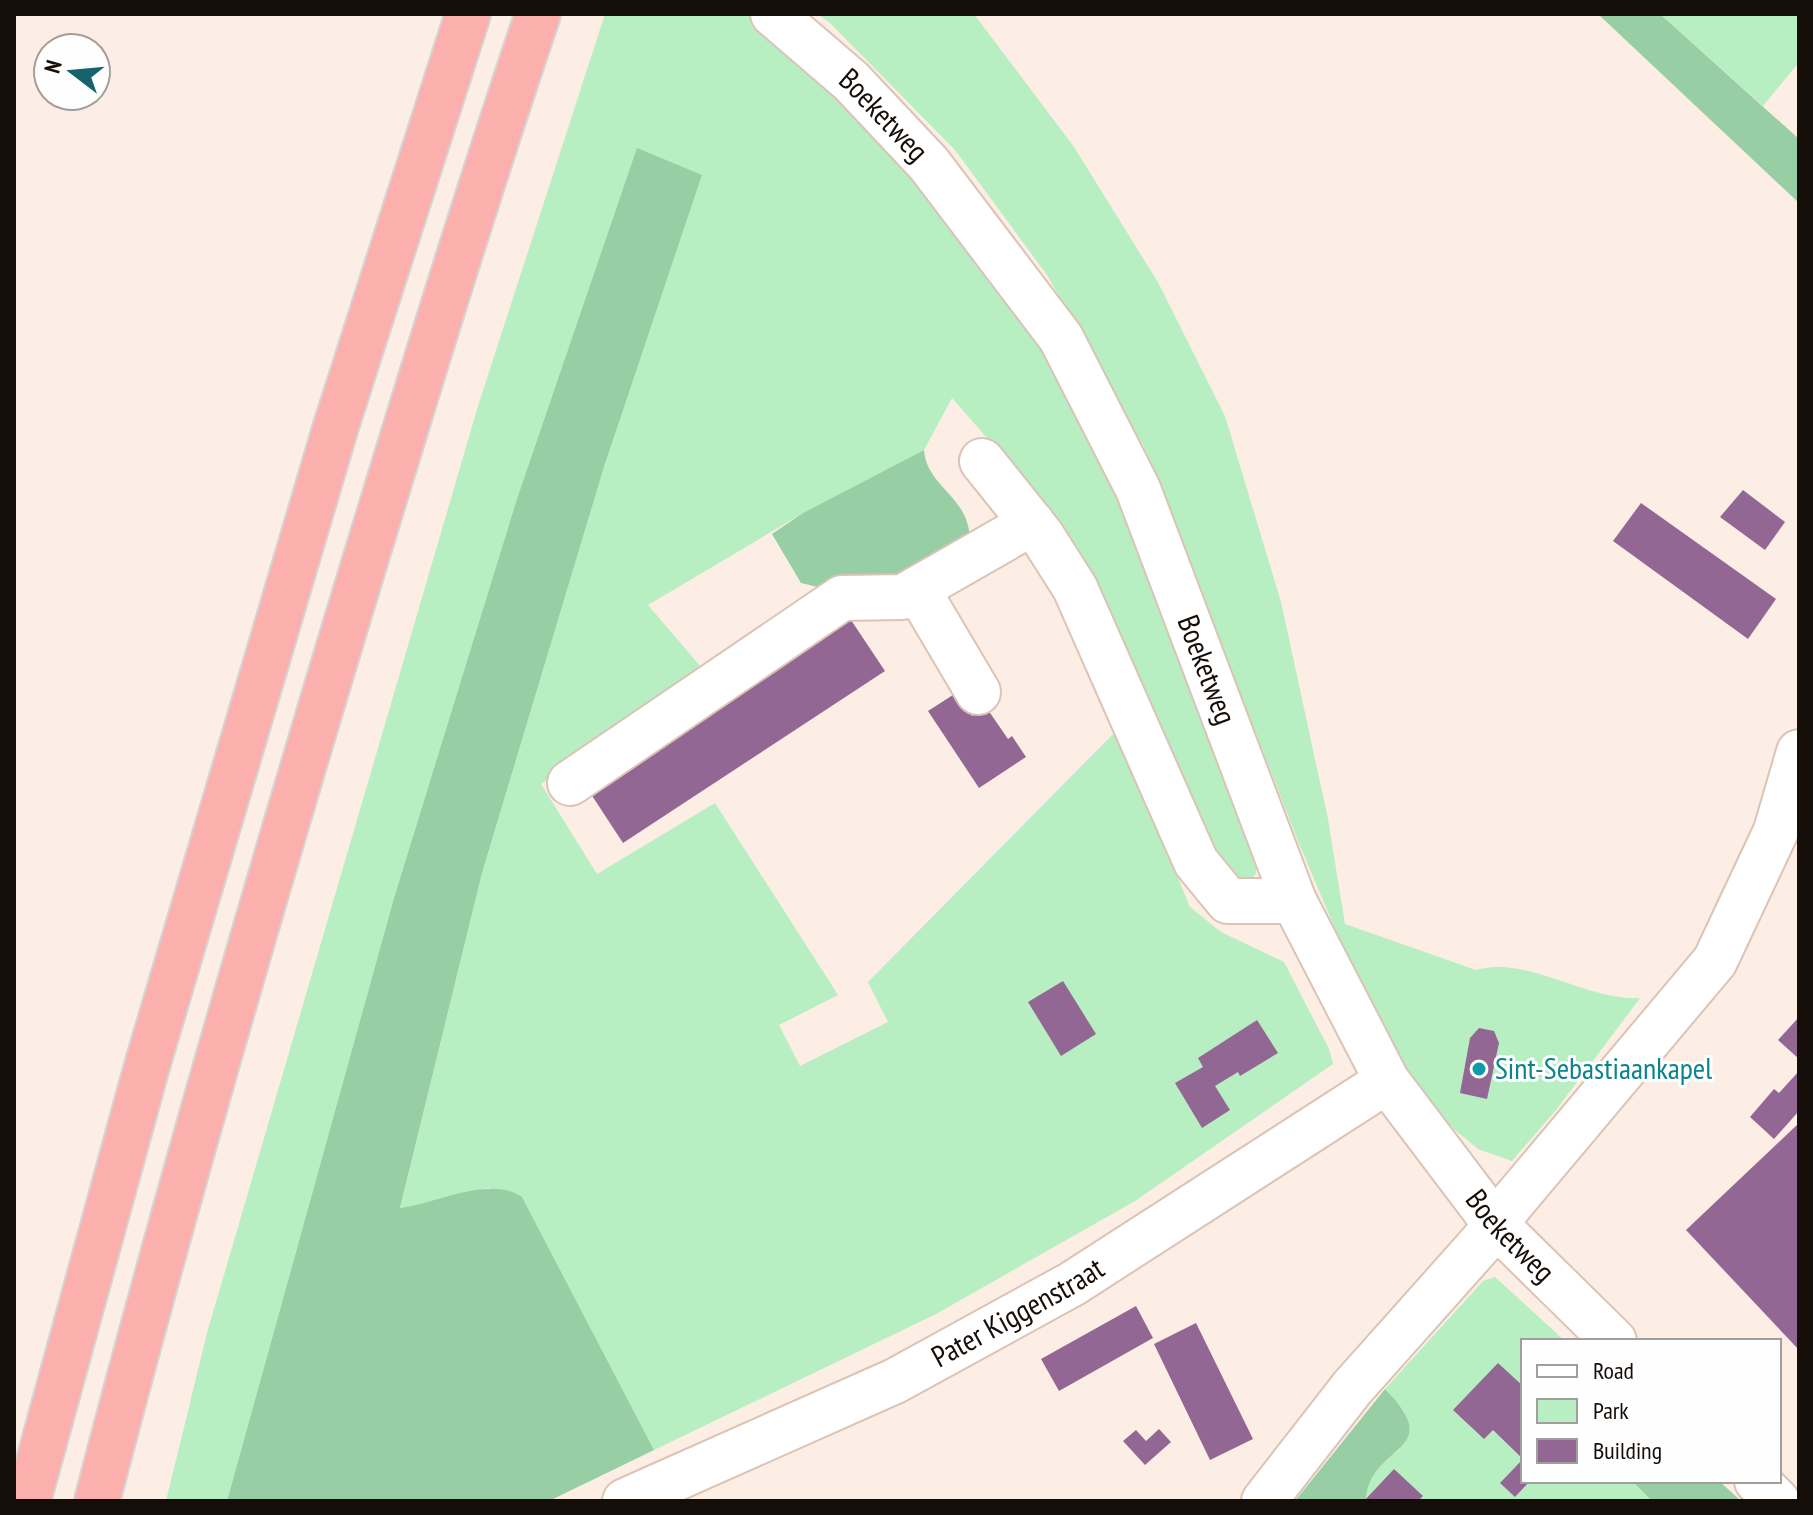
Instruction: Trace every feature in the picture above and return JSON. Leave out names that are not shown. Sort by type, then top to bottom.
[{"type":"highway","points":[[28,1501],[152,1051],[336,426],[468,14]]},
{"type":"highway","points":[[97,1501],[301,771],[399,449],[538,14]]},
{"type":"street","name":"Boeketweg","points":[[773,14],[851,81],[929,164],[1061,338],[1138,489],[1294,901],[1387,1081],[1496,1225],[1612,1339]]},
{"type":"street","points":[[982,461],[1032,523],[1075,588],[1196,862],[1228,901],[1294,901]]},
{"type":"street","points":[[570,783],[842,598],[903,597],[1032,523]]},
{"type":"street","points":[[917,589],[978,692]]},
{"type":"street","points":[[1264,1501],[1352,1388],[1496,1225],[1715,961],[1776,831],[1799,752]]},
{"type":"street","name":"Pater Kiggenstraat","points":[[625,1501],[895,1381],[1072,1284],[1387,1081]]},
{"type":"street","points":[[1759,1483],[1777,1501]]},
{"type":"green space","points":[[605,14],[752,14],[803,54],[924,176],[1014,297],[1108,465],[1257,848],[1256,873],[1249,883],[1213,876],[1022,478],[952,398],[924,450],[803,513],[648,605],[707,674],[541,784],[597,874],[715,803],[838,995],[779,1025],[800,1066],[888,1022],[868,982],[1117,730],[1190,907],[1221,932],[1284,962],[1329,1049],[1333,1064],[1135,1201],[936,1314],[654,1450],[522,1197],[489,1188],[400,1209],[482,873],[604,467],[702,175],[516,502],[394,898],[227,1501],[166,1501],[207,1333],[478,406]]},
{"type":"green space","points":[[818,14],[974,14],[1074,147],[1159,284],[1225,416],[1281,602],[1328,819],[1345,924],[1476,970],[1516,968],[1599,993],[1640,998],[1556,1110],[1512,1161],[1478,1149],[1455,1130],[1428,1102],[1390,1041],[1344,950],[1298,841],[1144,447],[1047,275],[955,150]]},
{"type":"green space","points":[[1598,14],[1660,14],[1799,139],[1799,203]]},
{"type":"green space","points":[[1660,14],[1799,14],[1799,62],[1763,106]]},
{"type":"green space","points":[[637,148],[702,175],[604,467],[482,873],[400,1208],[478,1190],[509,1191],[522,1197],[654,1450],[549,1501],[227,1501],[394,898],[516,502]]},
{"type":"green space","points":[[924,450],[932,474],[963,512],[970,540],[861,597],[801,583],[772,534],[803,513]]},
{"type":"green space","points":[[1495,1277],[1563,1339],[1521,1339],[1521,1483],[1634,1483],[1652,1501],[1366,1501],[1369,1484],[1376,1471],[1400,1449],[1405,1412],[1385,1389],[1483,1281]]},
{"type":"green space","points":[[1385,1389],[1403,1410],[1409,1426],[1408,1438],[1379,1468],[1370,1482],[1366,1501],[1295,1501]]},
{"type":"green space","points":[[1634,1483],[1721,1483],[1741,1501],[1652,1501]]},
{"type":"building","points":[[1743,490],[1785,522],[1765,550],[1720,517]]},
{"type":"building","points":[[1641,503],[1776,599],[1748,639],[1613,541]]},
{"type":"building","points":[[849,617],[885,671],[623,843],[587,788]]},
{"type":"building","points":[[956,693],[972,716],[986,707],[1008,739],[1012,736],[1026,757],[979,788],[928,711]]},
{"type":"building","points":[[1063,981],[1096,1034],[1061,1056],[1028,1002]]},
{"type":"building","points":[[1799,1017],[1799,1059],[1778,1040]]},
{"type":"building","points":[[1257,1020],[1278,1053],[1240,1076],[1238,1072],[1215,1086],[1230,1110],[1202,1128],[1175,1083],[1203,1067],[1198,1058]]},
{"type":"building","name":"Sint-Sebastiaankapel","points":[[1479,1028],[1494,1031],[1499,1043],[1487,1099],[1460,1093],[1470,1038]]},
{"type":"building","points":[[1799,1071],[1799,1111],[1774,1139],[1750,1117],[1774,1089],[1779,1093]]},
{"type":"building","points":[[1799,1123],[1799,1350],[1686,1230]]},
{"type":"building","points":[[1136,1306],[1153,1338],[1059,1391],[1041,1359]]},
{"type":"building","points":[[1196,1323],[1253,1439],[1210,1460],[1154,1344]]},
{"type":"building","points":[[1498,1363],[1521,1384],[1521,1457],[1493,1430],[1484,1439],[1453,1410]]},
{"type":"building","points":[[1159,1429],[1171,1442],[1145,1465],[1123,1441],[1136,1430],[1146,1441]]},
{"type":"building","points":[[1521,1461],[1521,1483],[1528,1483],[1515,1497],[1500,1483]]},
{"type":"building","points":[[1394,1469],[1423,1496],[1418,1501],[1364,1501]]},
{"type":"place","name":"Sint-Sebastiaankapel","points":[[1479,1069]]}]
